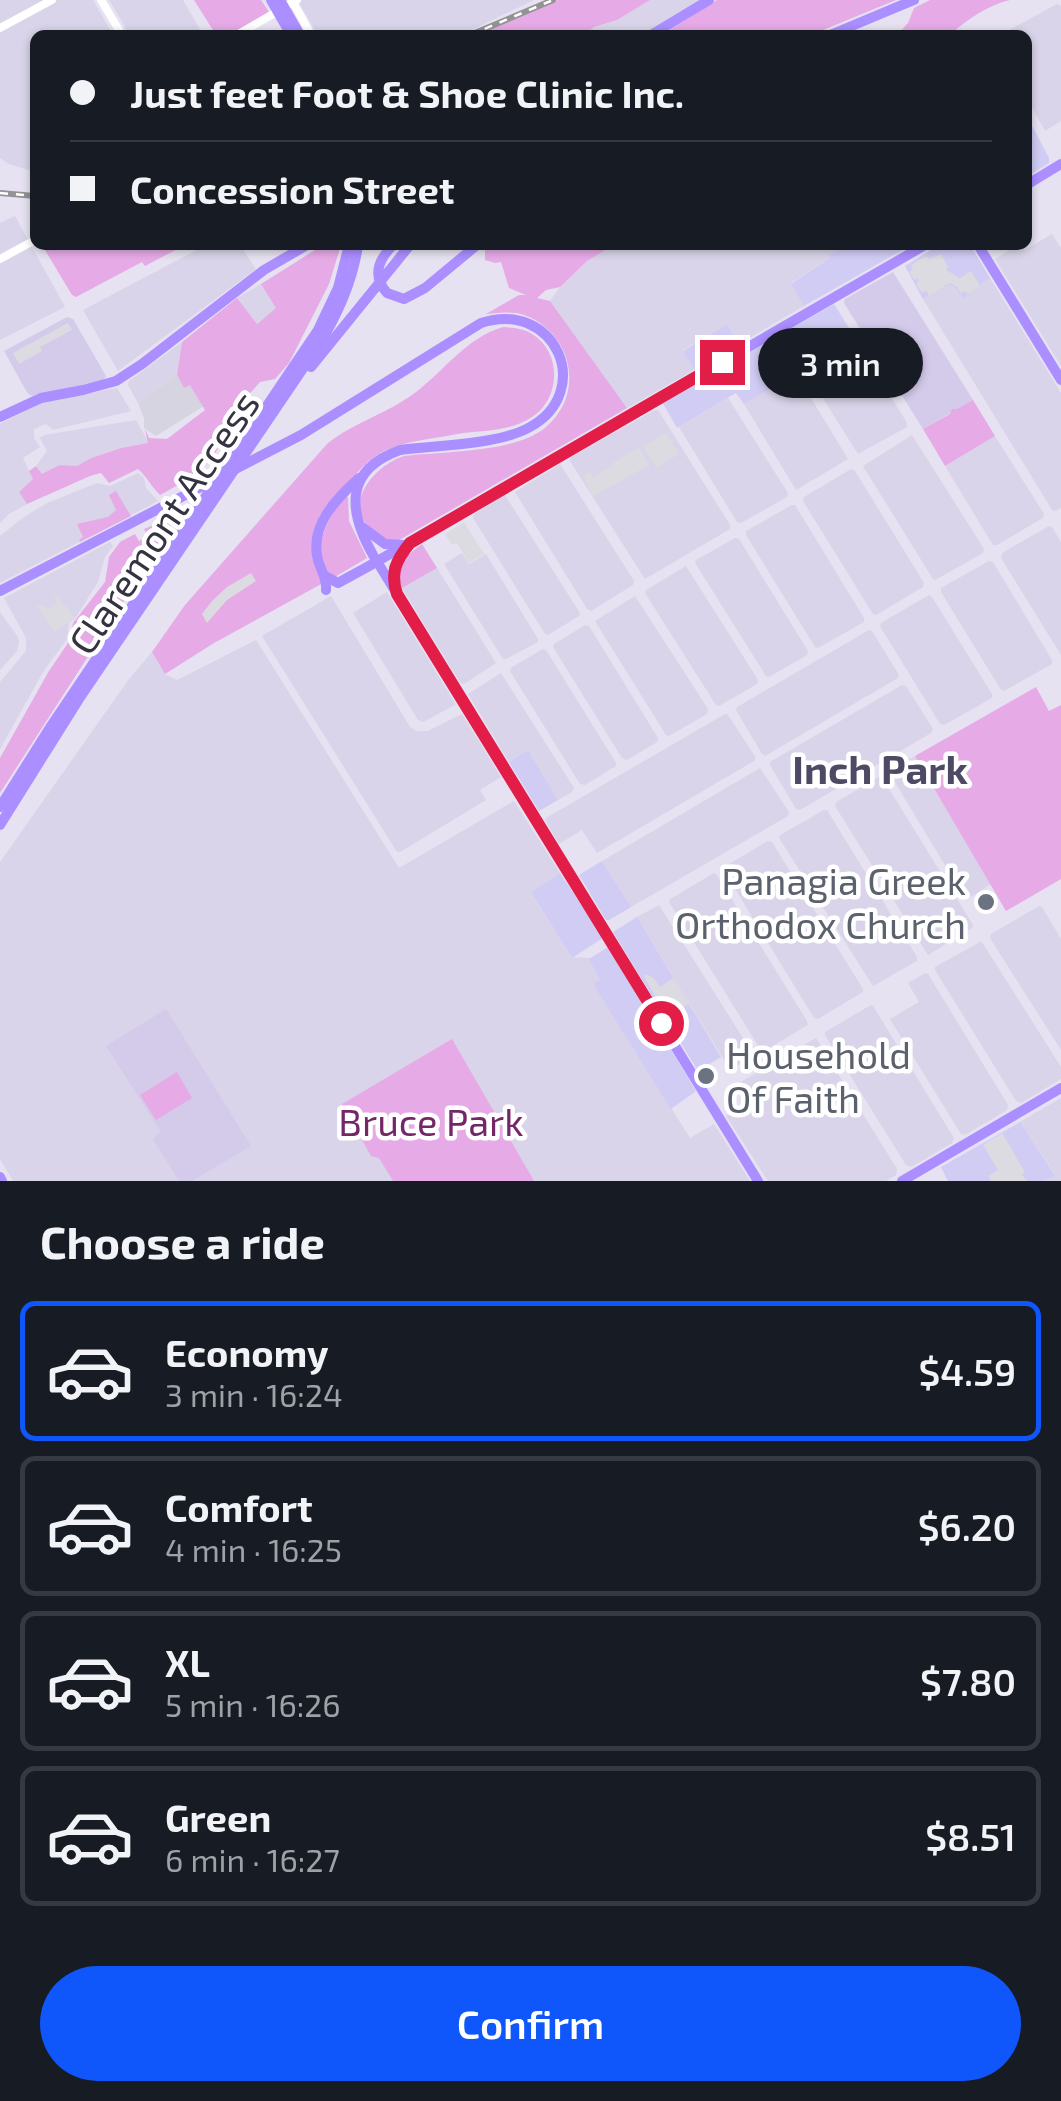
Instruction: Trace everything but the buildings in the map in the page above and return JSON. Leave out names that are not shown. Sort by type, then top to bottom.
[{"type":"main road","points":[[659,30],[709,0]]},
{"type":"main road","points":[[842,30],[914,0]]},
{"type":"main road","points":[[275,2],[289,30]]},
{"type":"main road","points":[[275,2],[296,30]]},
{"type":"main road","points":[[1032,182],[1061,164]]},
{"type":"main road","points":[[0,418],[41,398],[116,380],[264,270],[298,250]]},
{"type":"main road","name":"Claremont Access","points":[[0,808],[318,330],[338,288],[348,250]]},
{"type":"main road","name":"Claremont Access","points":[[0,825],[330,326],[346,290],[357,250]]},
{"type":"main road","points":[[386,250],[377,269],[380,284],[399,300],[415,295],[471,250]]},
{"type":"main road","points":[[258,435],[406,250]]},
{"type":"main road","points":[[325,576],[338,582],[377,562],[916,250]]},
{"type":"main road","points":[[981,250],[1061,380]]},
{"type":"main road","points":[[0,591],[301,435],[473,328],[497,318],[512,318],[549,338],[560,360],[560,394],[552,410],[532,426],[518,433],[388,454],[338,499],[320,527],[316,550],[326,590]]},
{"type":"main road","points":[[367,470],[354,507],[357,522],[377,562],[758,1181]]},
{"type":"main road","points":[[357,522],[385,544],[410,543]]},
{"type":"main road","points":[[397,594],[394,568],[410,543]]},
{"type":"main road","points":[[902,1181],[1061,1088]]},
{"type":"street","points":[[0,28],[52,0]]},
{"type":"street","points":[[101,0],[119,30]]},
{"type":"street","points":[[245,30],[294,1],[308,30]]},
{"type":"street","points":[[0,259],[30,243]]},
{"type":"shaded area","points":[[0,0],[93,0],[110,30],[30,30],[30,170],[0,158]]},
{"type":"shaded area","points":[[109,0],[183,0],[200,30],[127,30]]},
{"type":"shaded area","points":[[297,0],[534,0],[471,30],[315,30]]},
{"type":"shaded area","points":[[650,0],[699,0],[650,30],[590,30],[617,20]]},
{"type":"shaded area","points":[[1057,4],[1061,6],[1061,121],[1045,131],[1032,107],[1032,30],[1009,30]]},
{"type":"shaded area","points":[[1032,126],[1049,158],[1049,163],[1032,174]]},
{"type":"shaded area","points":[[15,216],[30,250],[34,250],[65,307],[0,340],[0,223]]},
{"type":"shaded area","points":[[1052,234],[1061,248],[1061,366],[995,259],[1009,250],[1032,250],[1032,246]]},
{"type":"shaded area","points":[[197,250],[243,250],[256,269],[118,371],[83,310]]},
{"type":"shaded area","points":[[606,250],[837,250],[791,283],[804,306],[739,344],[727,324],[683,350],[694,370],[627,408],[550,301],[587,261]]},
{"type":"shaded area","points":[[837,250],[902,250],[804,306],[791,284]]},
{"type":"shaded area","points":[[931,250],[973,250],[990,278],[963,298],[950,284],[923,299],[905,266]]},
{"type":"shaded area","points":[[941,254],[946,270],[960,278],[971,271],[980,286],[968,294],[950,283],[929,296],[926,291],[922,293],[916,284],[918,278],[915,280],[909,272],[913,269],[911,265],[926,256],[929,259]]},
{"type":"shaded area","points":[[893,272],[973,400],[923,429],[844,303]]},
{"type":"shaded area","points":[[990,278],[1061,393],[1061,508],[1056,511],[923,299],[950,283],[963,297]]},
{"type":"shaded area","points":[[261,284],[277,308],[256,324],[237,298]]},
{"type":"shaded area","points":[[834,304],[849,328],[835,336],[839,345],[832,352],[817,361],[810,350],[767,380],[771,388],[744,404],[736,393],[677,428],[662,402]]},
{"type":"shaded area","points":[[67,317],[73,319],[106,376],[104,380],[32,396],[4,351]]},
{"type":"shaded area","points":[[68,323],[72,330],[19,364],[13,353]]},
{"type":"shaded area","points":[[727,324],[739,344],[694,370],[683,351]]},
{"type":"shaded area","points":[[849,328],[907,423],[907,427],[858,454],[797,357],[810,350],[817,360],[830,350],[834,336]]},
{"type":"shaded area","points":[[182,342],[177,375],[138,403],[129,381]]},
{"type":"shaded area","points":[[791,365],[848,459],[796,490],[744,404],[770,388],[766,380]]},
{"type":"shaded area","points":[[177,375],[184,388],[190,384],[204,406],[156,436],[144,428],[138,403]]},
{"type":"shaded area","points":[[117,388],[131,411],[53,430],[46,424],[34,429],[40,447],[23,458],[33,479],[19,492],[27,504],[0,523],[0,424],[40,403]]},
{"type":"shaded area","points":[[728,398],[788,493],[741,523],[679,427]]},
{"type":"shaded area","points":[[655,410],[730,529],[645,579],[570,461]]},
{"type":"shaded area","points":[[136,420],[149,443],[121,448],[77,466],[58,465],[42,474],[36,466],[47,451],[40,438],[44,435]]},
{"type":"shaded area","points":[[666,433],[679,454],[656,468],[643,446]]},
{"type":"shaded area","points":[[912,435],[984,549],[935,580],[863,466]]},
{"type":"shaded area","points":[[995,436],[1044,514],[993,545],[945,466]]},
{"type":"shaded area","points":[[639,447],[649,465],[593,496],[583,476],[590,472],[594,479]]},
{"type":"shaded area","points":[[560,464],[634,581],[591,611],[515,492]]},
{"type":"shaded area","points":[[851,469],[924,583],[876,615],[803,501]]},
{"type":"shaded area","points":[[138,473],[158,501],[0,583],[0,536],[47,503],[97,483],[110,486]]},
{"type":"shaded area","points":[[505,495],[580,613],[548,635],[473,518]]},
{"type":"shaded area","points":[[792,505],[864,618],[864,622],[818,648],[746,535],[746,531]]},
{"type":"shaded area","points":[[464,522],[484,554],[469,563],[457,543],[452,545],[445,534]]},
{"type":"shaded area","points":[[1049,526],[1061,542],[1061,655],[1001,558],[1002,553]]},
{"type":"shaded area","points":[[735,538],[808,651],[769,677],[695,563]]},
{"type":"shaded area","points":[[110,542],[113,546],[105,557],[98,582],[69,623],[67,639],[43,672],[0,749],[0,682],[26,651],[26,638],[4,598]]},
{"type":"shaded area","points":[[462,553],[469,564],[486,554],[538,642],[503,659],[444,564]]},
{"type":"shaded area","points":[[989,561],[1052,660],[1052,664],[1004,691],[941,592],[941,588]]},
{"type":"shaded area","points":[[686,566],[758,680],[719,706],[645,593]]},
{"type":"shaded area","points":[[437,568],[496,663],[464,684],[402,588]]},
{"type":"shaded area","points":[[251,573],[256,581],[227,600],[207,623],[202,614],[212,601]]},
{"type":"shaded area","points":[[387,592],[455,703],[423,722],[418,720],[353,613]]},
{"type":"shaded area","points":[[57,595],[75,618],[55,632],[37,607],[41,604],[49,609],[57,603]]},
{"type":"shaded area","points":[[929,595],[992,694],[992,698],[944,725],[880,626]]},
{"type":"shaded area","points":[[331,596],[410,727],[428,731],[462,714],[501,777],[480,790],[486,800],[400,852],[262,636]]},
{"type":"shaded area","points":[[635,596],[708,709],[707,714],[669,736],[595,621]]},
{"type":"shaded area","points":[[0,612],[19,642],[17,651],[0,670]]},
{"type":"shaded area","points":[[585,625],[658,738],[627,760],[622,758],[553,647]]},
{"type":"shaded area","points":[[869,630],[898,678],[765,756],[762,754],[737,707]]},
{"type":"shaded area","points":[[256,640],[399,868],[514,801],[560,873],[531,892],[571,957],[589,958],[600,980],[594,985],[690,1138],[714,1124],[750,1181],[13,1181],[0,1159],[0,862],[152,652],[165,674],[177,680]]},
{"type":"shaded area","points":[[543,649],[616,763],[585,785],[580,784],[510,671]]},
{"type":"shaded area","points":[[501,673],[574,788],[558,800],[528,750],[509,762],[468,694]]},
{"type":"shaded area","points":[[902,685],[933,729],[931,733],[796,809],[770,762]]},
{"type":"shaded area","points":[[725,714],[756,758],[754,761],[597,853],[582,830],[559,844],[546,818]]},
{"type":"shaded area","points":[[528,750],[558,800],[539,811],[509,762]]},
{"type":"shaded area","points":[[915,756],[991,884],[966,900],[890,774]]},
{"type":"shaded area","points":[[760,768],[788,816],[631,907],[602,861]]},
{"type":"shaded area","points":[[879,777],[973,925],[928,955],[835,806]]},
{"type":"shaded area","points":[[824,810],[917,957],[917,961],[873,986],[779,838]]},
{"type":"shaded area","points":[[768,841],[863,989],[818,1019],[724,871],[724,867]]},
{"type":"shaded area","points":[[602,861],[631,907],[609,920],[579,875]]},
{"type":"shaded area","points":[[560,873],[603,938],[572,958],[531,892]]},
{"type":"shaded area","points":[[714,873],[807,1021],[808,1025],[762,1052],[669,902]]},
{"type":"shaded area","points":[[659,905],[753,1054],[730,1070],[637,917]]},
{"type":"shaded area","points":[[1039,906],[1061,939],[1061,1050],[990,938]]},
{"type":"shaded area","points":[[637,917],[721,1057],[698,1071],[613,932]]},
{"type":"shaded area","points":[[980,942],[1061,1067],[1061,1079],[1021,1103],[1016,1101],[935,970]]},
{"type":"shaded area","points":[[608,947],[696,1091],[671,1109],[593,984],[600,980],[589,959]]},
{"type":"shaded area","points":[[925,973],[1008,1105],[1007,1110],[965,1135],[890,1019],[919,1002],[908,983]]},
{"type":"shaded area","points":[[646,974],[660,987],[673,978],[689,1004],[667,1018]]},
{"type":"shaded area","points":[[871,1005],[954,1138],[952,1143],[911,1167],[906,1165],[825,1035]]},
{"type":"shaded area","points":[[166,1009],[251,1146],[192,1181],[179,1181],[153,1139],[161,1132],[106,1046]]},
{"type":"shaded area","points":[[816,1038],[897,1169],[896,1175],[886,1181],[768,1181],[726,1116],[750,1101],[739,1083]]},
{"type":"shaded area","points":[[1061,1098],[1061,1181],[1044,1181],[1055,1174],[1020,1122]]},
{"type":"shaded area","points":[[1020,1122],[1055,1175],[1044,1181],[948,1181],[941,1167]]},
{"type":"shaded area","points":[[1002,1133],[1027,1181],[991,1181],[988,1176],[998,1170],[983,1145]]},
{"type":"green space","points":[[194,0],[261,0],[269,12],[238,30],[213,30]]},
{"type":"green space","points":[[558,0],[650,0],[617,20],[590,30],[487,30]]},
{"type":"green space","points":[[717,0],[896,0],[823,30],[670,30]]},
{"type":"green space","points":[[930,0],[1010,0],[994,5],[956,30],[902,30],[914,8]]},
{"type":"green space","points":[[45,250],[175,250],[145,266],[142,262],[76,297]]},
{"type":"green space","points":[[315,250],[339,250],[329,284],[289,363],[275,379],[260,382],[219,428],[219,445],[202,468],[160,495],[138,469],[109,483],[101,473],[90,476],[27,504],[19,492],[33,479],[29,471],[36,466],[42,474],[59,465],[77,466],[121,448],[148,443],[145,429],[149,438],[167,439],[205,410],[190,385],[184,388],[177,375],[182,342],[237,298],[257,324],[276,308],[261,284]]},
{"type":"green space","points":[[485,250],[606,250],[587,261],[560,287],[546,290],[537,298],[550,301],[627,408],[394,543],[373,531],[360,510],[365,487],[382,468],[404,456],[479,449],[533,436],[559,413],[566,398],[568,365],[553,335],[524,315],[486,314],[519,295],[526,295],[509,288],[501,262],[485,260]]},
{"type":"green space","points":[[503,327],[529,332],[549,352],[554,376],[541,409],[511,426],[415,442],[376,456],[319,517],[317,535],[323,583],[165,674],[152,652],[185,605],[327,444],[406,399],[467,346]]},
{"type":"green space","points":[[973,400],[995,436],[945,466],[923,429]]},
{"type":"green space","points":[[116,491],[131,516],[80,542],[83,537],[77,524],[108,517],[116,510],[109,495]]},
{"type":"green space","points":[[344,496],[348,497],[349,521],[367,558],[333,578],[325,569],[320,548],[326,526]]},
{"type":"green space","points":[[172,517],[158,548],[0,793],[0,758],[70,640],[73,623],[105,582],[109,557],[120,542],[135,534],[139,541],[148,536],[144,529]]},
{"type":"green space","points":[[422,544],[437,568],[402,588],[397,573],[401,560]]},
{"type":"green space","name":"Inch Park","points":[[1036,687],[1049,711],[1061,705],[1061,879],[1006,911],[915,756]]},
{"type":"green space","name":"Bruce Park","points":[[452,1039],[534,1181],[393,1181],[379,1158],[371,1156],[342,1104]]},
{"type":"green space","points":[[177,1072],[192,1098],[156,1120],[140,1095]]},
{"type":"railway","points":[[482,30],[553,0]]},
{"type":"railway","points":[[0,193],[30,196]]},
{"type":"place","name":"Panagia Greek Orthodox Church","points":[[986,902]]},
{"type":"place","name":"Household Of Faith","points":[[706,1076]]},
{"type":"district","name":"Inch Park","points":[[880,768]]},
{"type":"route","points":[[661,1023],[397,594],[393,572],[410,543],[722,362]]}]
